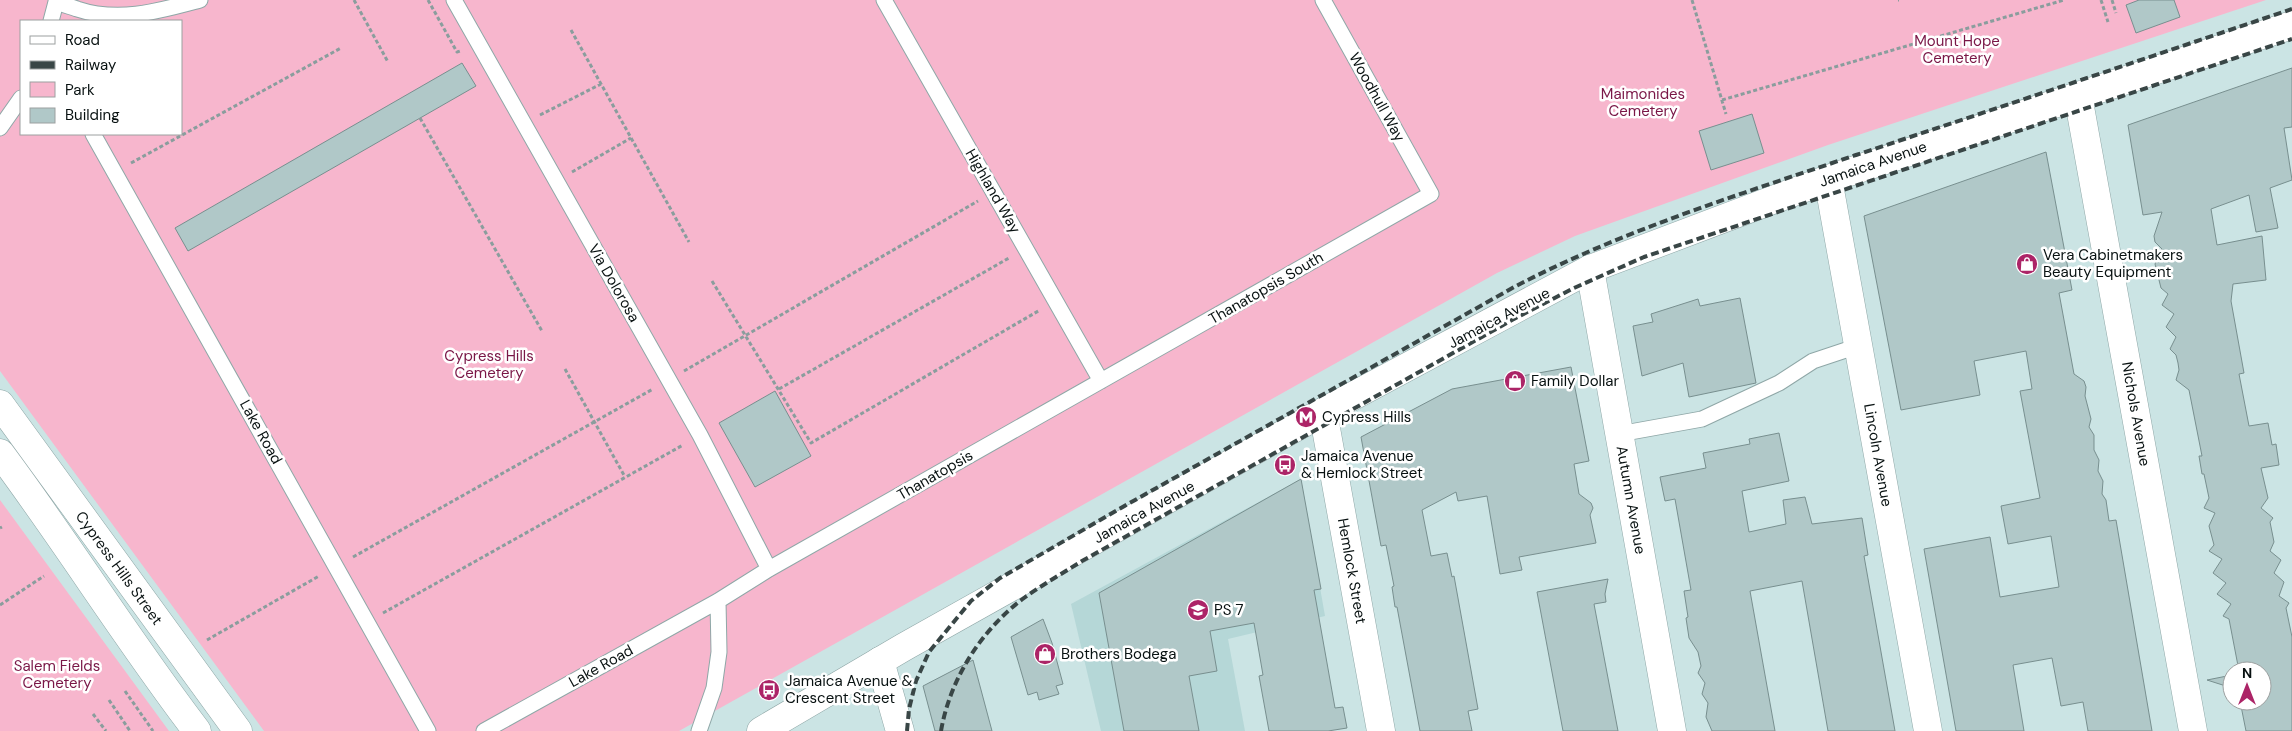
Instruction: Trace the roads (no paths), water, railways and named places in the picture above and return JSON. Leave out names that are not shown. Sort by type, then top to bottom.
[{"type":"street","name":"Jamaica Avenue","points":[[761,731],[880,661],[1323,412],[1590,269],[1828,179],[2292,25]]},
{"type":"street","name":"Nichols Avenue","points":[[2078,96],[2194,731]]},
{"type":"street","name":"Lincoln Avenue","points":[[1828,179],[1928,731]]},
{"type":"street","name":"Autumn Avenue","points":[[1590,269],[1672,731]]},
{"type":"street","name":"Cypress Hills Street","points":[[0,404],[238,731]]},
{"type":"street","name":"Hemlock Street","points":[[1323,412],[1381,731]]},
{"type":"street","name":"Cypress Hills Street","points":[[0,453],[39,505],[162,686],[197,731]]},
{"type":"street","points":[[880,661],[900,731]]},
{"type":"lane","points":[[52,20],[56,1],[106,16],[150,14],[200,0]]},
{"type":"lane","name":"Via Dolorosa","points":[[454,0],[669,379],[769,569]]},
{"type":"lane","name":"Highland Way","points":[[884,0],[1101,381]]},
{"type":"lane","name":"Woodhull Way","points":[[1323,0],[1431,194]]},
{"type":"lane","points":[[0,128],[20,99]]},
{"type":"lane","name":"Lake Road","points":[[94,135],[428,731]]},
{"type":"lane","name":"Thanatopsis South","points":[[1101,381],[1431,194]]},
{"type":"lane","points":[[1619,434],[1702,419],[1779,383],[1813,360],[1858,346]]},
{"type":"lane","name":"Thanatopsis","points":[[718,601],[769,569],[1101,381]]},
{"type":"lane","points":[[699,731],[714,688],[719,652],[718,601]]},
{"type":"lane","name":"Lake Road","points":[[484,731],[718,601]]},
{"type":"railway","points":[[907,731],[909,709],[916,681],[929,652],[971,601],[1000,578],[1516,286],[1599,247],[1683,214],[2292,9]]},
{"type":"railway","points":[[941,731],[952,693],[960,675],[981,640],[1008,611],[1031,593],[1082,561],[1512,320],[1574,288],[1644,257],[2292,39]]},
{"type":"place","name":"Vera Cabinetmakers Beauty Equipment","points":[[2027,264]]},
{"type":"place","name":"Family Dollar","points":[[1515,381]]},
{"type":"place","name":"Cypress Hills","points":[[1306,417]]},
{"type":"place","name":"Jamaica Avenue & Hemlock Street","points":[[1285,465]]},
{"type":"place","name":"PS 7","points":[[1198,610]]},
{"type":"place","name":"Brothers Bodega","points":[[1045,654]]},
{"type":"place","name":"Jamaica Avenue & Crescent Street","points":[[769,690]]},
{"type":"park label","name":"Mount Hope Cemetery","points":[[1957,50]]},
{"type":"park label","name":"Maimonides Cemetery","points":[[1643,102]]},
{"type":"park label","name":"Cypress Hills Cemetery","points":[[489,364]]},
{"type":"park label","name":"Salem Fields Cemetery","points":[[57,674]]}]
